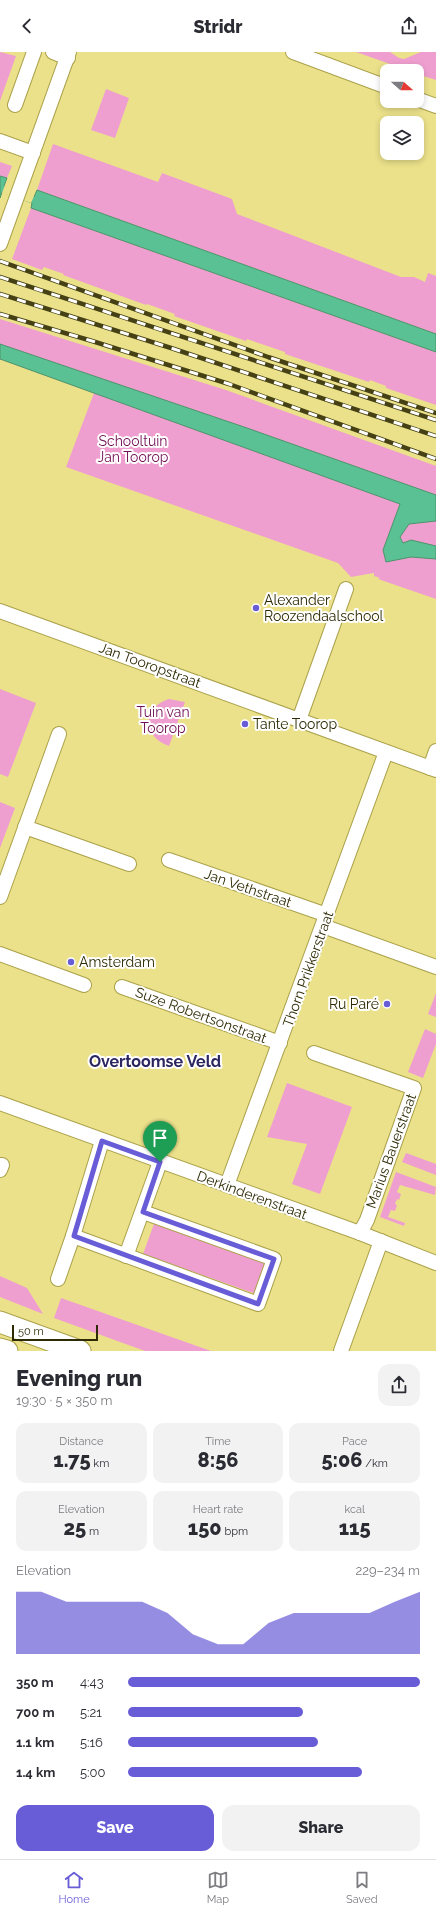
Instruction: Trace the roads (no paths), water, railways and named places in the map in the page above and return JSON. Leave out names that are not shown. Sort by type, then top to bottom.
[{"type":"highway","points":[[0,1308],[53,1341]]},
{"type":"highway","points":[[0,1322],[80,1351]]},
{"type":"highway","points":[[0,1348],[7,1351]]},
{"type":"street","points":[[15,105],[34,52]]},
{"type":"street","points":[[0,244],[68,55],[53,52]]},
{"type":"street","points":[[293,52],[380,84]]},
{"type":"street","points":[[424,102],[436,106]]},
{"type":"street","points":[[0,141],[33,153]]},
{"type":"street","points":[[299,720],[346,588]]},
{"type":"street","name":"Jan Tooropstraat","points":[[0,611],[433,769],[436,751]]},
{"type":"street","points":[[0,897],[59,734]]},
{"type":"street","name":"Thorn Prikkerstraat","points":[[227,1185],[386,752]]},
{"type":"street","points":[[25,827],[129,864]]},
{"type":"street","name":"Jan Vethstraat","points":[[169,860],[325,921],[436,967]]},
{"type":"street","points":[[0,954],[84,985]]},
{"type":"street","name":"Suze Robertsonstraat","points":[[122,987],[280,1043]]},
{"type":"street","name":"Marius Bauerstraat","points":[[314,1053],[396,1080],[414,1088],[367,1220],[360,1233]]},
{"type":"street","name":"Derkinderenstraat","points":[[0,1103],[360,1233],[436,1263]]},
{"type":"street","points":[[58,1279],[74,1236],[102,1141]]},
{"type":"street","points":[[126,1256],[160,1162]]},
{"type":"street","points":[[0,1164],[2,1165],[0,1170]]},
{"type":"street","points":[[74,1236],[258,1304],[274,1259],[143,1212]]},
{"type":"street","points":[[341,1351],[381,1241]]},
{"type":"railway","points":[[0,261],[268,357],[436,413]]},
{"type":"railway","points":[[0,277],[436,420]]},
{"type":"railway","points":[[0,294],[171,348],[436,436]]},
{"type":"railway","points":[[0,314],[229,384],[436,459]]},
{"type":"place","name":"Alexander Roozendaalschool","points":[[256,608]]},
{"type":"place","name":"Tante Toorop","points":[[245,724]]},
{"type":"place","name":"Amsterdam","points":[[71,962]]},
{"type":"place","name":"Ru Paré","points":[[387,1004]]},
{"type":"district","name":"Overtoomse Veld","points":[[155,1061]]},
{"type":"park label","name":"Schooltuin Jan Toorop","points":[[133,450]]},
{"type":"park label","name":"Tuin van Toorop","points":[[163,720]]}]
